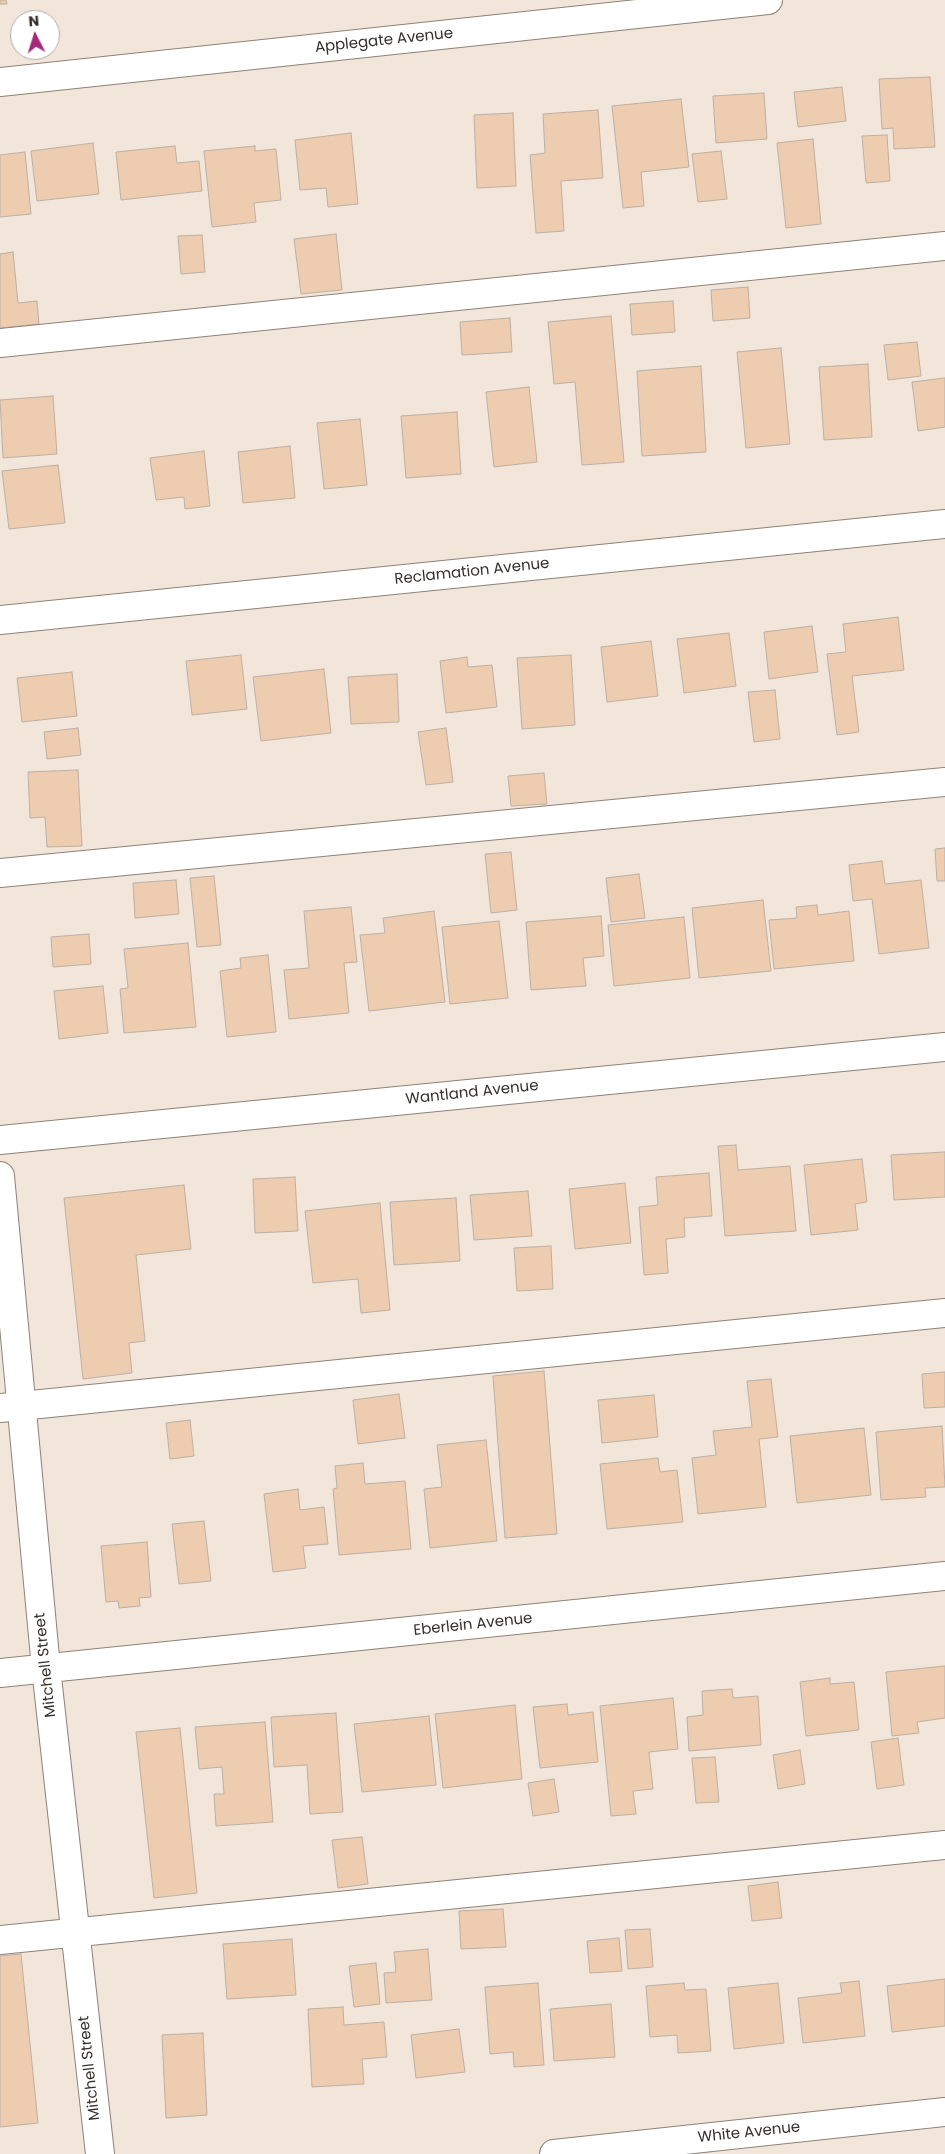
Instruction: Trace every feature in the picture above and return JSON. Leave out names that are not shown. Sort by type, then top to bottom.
[{"type":"street","name":"Applegate Avenue","points":[[0,82],[768,0]]},
{"type":"street","points":[[0,343],[945,246]]},
{"type":"street","name":"Reclamation Avenue","points":[[0,620],[945,524]]},
{"type":"street","points":[[0,873],[945,782]]},
{"type":"street","name":"Wantland Avenue","points":[[0,1140],[945,1047]]},
{"type":"street","name":"Mitchell Street","points":[[0,1176],[10,1407],[46,1668],[100,2154]]},
{"type":"street","points":[[10,1407],[945,1313]]},
{"type":"street","name":"Eberlein Avenue","points":[[0,1673],[945,1576]]},
{"type":"street","points":[[0,1940],[945,1845]]},
{"type":"street","name":"White Avenue","points":[[554,2154],[945,2112]]},
{"type":"building","points":[[0,0],[6,0],[7,4],[0,4]]},
{"type":"building","points":[[930,77],[935,147],[894,149],[893,128],[882,129],[879,79]]},
{"type":"building","points":[[842,87],[846,121],[798,127],[794,92]]},
{"type":"building","points":[[764,93],[767,139],[716,143],[713,96]]},
{"type":"building","points":[[681,99],[689,167],[641,172],[644,206],[623,208],[612,106]]},
{"type":"building","points":[[598,110],[603,178],[561,181],[564,231],[536,233],[530,155],[545,153],[543,114]]},
{"type":"building","points":[[513,113],[516,186],[477,188],[474,115]]},
{"type":"building","points":[[351,133],[358,204],[328,207],[326,188],[300,190],[295,140]]},
{"type":"building","points":[[887,135],[890,181],[866,183],[862,136]]},
{"type":"building","points":[[813,139],[821,224],[786,228],[777,143]]},
{"type":"building","points":[[93,143],[99,194],[37,201],[31,151]]},
{"type":"building","points":[[175,146],[177,163],[199,161],[202,191],[121,200],[116,152]]},
{"type":"building","points":[[255,146],[255,151],[276,149],[281,200],[254,203],[256,222],[212,227],[204,151]]},
{"type":"building","points":[[721,151],[727,199],[698,202],[692,154]]},
{"type":"building","points":[[25,152],[31,214],[0,217],[0,155]]},
{"type":"building","points":[[336,234],[342,290],[301,294],[294,239]]},
{"type":"building","points":[[202,235],[205,272],[181,274],[178,236]]},
{"type":"building","points":[[13,252],[18,303],[37,301],[39,324],[0,328],[0,254]]},
{"type":"building","points":[[748,287],[750,318],[713,321],[711,290]]},
{"type":"building","points":[[673,301],[675,332],[632,335],[630,304]]},
{"type":"building","points":[[611,316],[624,462],[582,465],[575,382],[554,384],[548,322]]},
{"type":"building","points":[[510,318],[512,352],[462,355],[460,322]]},
{"type":"building","points":[[917,342],[921,376],[888,380],[884,345]]},
{"type":"building","points":[[781,348],[790,444],[746,448],[737,352]]},
{"type":"building","points":[[868,364],[872,437],[824,440],[819,367]]},
{"type":"building","points":[[701,366],[706,452],[642,456],[637,371]]},
{"type":"building","points":[[945,378],[945,427],[918,431],[912,382]]},
{"type":"building","points":[[529,387],[537,462],[494,467],[486,392]]},
{"type":"building","points":[[53,396],[57,454],[3,458],[0,400]]},
{"type":"building","points":[[457,412],[461,474],[406,478],[401,416]]},
{"type":"building","points":[[360,419],[367,485],[324,489],[317,423]]},
{"type":"building","points":[[290,446],[295,498],[243,503],[238,452]]},
{"type":"building","points":[[204,451],[210,506],[185,509],[184,497],[156,500],[150,458]]},
{"type":"building","points":[[58,465],[65,523],[9,529],[2,471]]},
{"type":"building","points":[[898,617],[904,670],[852,676],[859,732],[837,735],[827,654],[846,652],[843,624]]},
{"type":"building","points":[[812,626],[818,672],[769,679],[764,632]]},
{"type":"building","points":[[729,633],[736,686],[684,693],[677,639]]},
{"type":"building","points":[[651,641],[658,696],[607,702],[601,647]]},
{"type":"building","points":[[241,655],[247,709],[192,715],[186,661]]},
{"type":"building","points":[[571,655],[575,725],[522,729],[517,658]]},
{"type":"building","points":[[467,657],[468,667],[492,665],[497,707],[446,713],[440,661]]},
{"type":"building","points":[[324,669],[331,733],[261,741],[253,677]]},
{"type":"building","points":[[72,672],[77,716],[22,722],[17,678]]},
{"type":"building","points":[[397,674],[399,722],[351,724],[348,677]]},
{"type":"building","points":[[775,690],[780,739],[754,742],[748,692]]},
{"type":"building","points":[[78,728],[81,755],[47,759],[44,732]]},
{"type":"building","points":[[446,728],[453,782],[426,785],[418,732]]},
{"type":"building","points":[[78,770],[82,846],[47,847],[45,817],[30,818],[28,772]]},
{"type":"building","points":[[544,773],[547,804],[511,806],[508,776]]},
{"type":"building","points":[[945,848],[945,881],[937,881],[935,849]]},
{"type":"building","points":[[511,852],[517,910],[491,913],[485,854]]},
{"type":"building","points":[[882,861],[885,884],[921,880],[929,948],[879,954],[872,899],[853,901],[849,865]]},
{"type":"building","points":[[639,874],[645,918],[611,922],[606,878]]},
{"type":"building","points":[[214,876],[221,945],[197,947],[190,878]]},
{"type":"building","points":[[176,880],[179,914],[135,918],[133,883]]},
{"type":"building","points":[[763,900],[771,971],[699,978],[692,908]]},
{"type":"building","points":[[817,905],[818,915],[849,911],[854,961],[774,969],[769,920],[797,918],[796,907]]},
{"type":"building","points":[[351,907],[357,962],[344,963],[349,1013],[289,1019],[284,970],[309,968],[304,911]]},
{"type":"building","points":[[434,911],[445,1002],[369,1011],[360,935],[385,933],[383,918]]},
{"type":"building","points":[[601,916],[604,956],[583,958],[586,986],[531,990],[526,922]]},
{"type":"building","points":[[684,917],[690,978],[614,986],[608,925]]},
{"type":"building","points":[[499,921],[508,998],[450,1004],[442,927]]},
{"type":"building","points":[[89,934],[91,964],[53,967],[51,937]]},
{"type":"building","points":[[188,943],[196,1027],[124,1033],[120,989],[128,988],[124,949]]},
{"type":"building","points":[[268,955],[276,1032],[227,1037],[220,971],[241,968],[240,958]]},
{"type":"building","points":[[103,986],[108,1033],[59,1039],[54,991]]},
{"type":"building","points":[[736,1145],[738,1170],[790,1166],[796,1231],[725,1236],[718,1146]]},
{"type":"building","points":[[945,1152],[945,1197],[894,1200],[891,1155]]},
{"type":"building","points":[[862,1159],[867,1202],[855,1204],[858,1230],[811,1235],[804,1165]]},
{"type":"building","points":[[709,1173],[712,1216],[684,1218],[685,1237],[666,1239],[668,1273],[644,1275],[639,1207],[658,1205],[656,1177]]},
{"type":"building","points":[[295,1177],[298,1231],[255,1233],[253,1179]]},
{"type":"building","points":[[625,1183],[631,1243],[575,1249],[569,1189]]},
{"type":"building","points":[[184,1185],[191,1249],[136,1255],[145,1341],[129,1343],[132,1373],[83,1379],[64,1198]]},
{"type":"building","points":[[528,1191],[532,1236],[474,1240],[470,1195]]},
{"type":"building","points":[[456,1198],[460,1261],[394,1265],[390,1202]]},
{"type":"building","points":[[380,1203],[390,1310],[361,1313],[358,1279],[313,1283],[305,1211]]},
{"type":"building","points":[[551,1246],[553,1289],[517,1291],[514,1248]]},
{"type":"building","points":[[544,1371],[557,1534],[505,1538],[493,1376]]},
{"type":"building","points":[[945,1372],[945,1407],[924,1408],[922,1374]]},
{"type":"building","points":[[771,1379],[778,1437],[759,1439],[766,1507],[698,1514],[692,1458],[716,1455],[713,1431],[752,1427],[747,1381]]},
{"type":"building","points":[[399,1394],[405,1438],[358,1444],[353,1400]]},
{"type":"building","points":[[654,1395],[658,1437],[602,1443],[598,1400]]},
{"type":"building","points":[[190,1420],[194,1456],[170,1459],[166,1423]]},
{"type":"building","points":[[942,1426],[945,1487],[925,1488],[926,1497],[881,1500],[876,1432]]},
{"type":"building","points":[[864,1428],[871,1495],[797,1503],[790,1436]]},
{"type":"building","points":[[486,1440],[497,1541],[430,1548],[424,1489],[442,1487],[437,1445]]},
{"type":"building","points":[[658,1458],[660,1472],[677,1470],[683,1522],[607,1529],[600,1464]]},
{"type":"building","points":[[363,1463],[365,1484],[405,1481],[411,1549],[339,1555],[333,1489],[337,1488],[335,1466]]},
{"type":"building","points":[[298,1489],[300,1510],[324,1507],[328,1544],[303,1546],[306,1568],[273,1572],[264,1494]]},
{"type":"building","points":[[204,1521],[211,1581],[179,1584],[172,1524]]},
{"type":"building","points":[[147,1542],[151,1597],[139,1598],[140,1606],[119,1608],[118,1601],[106,1602],[101,1546]]},
{"type":"building","points":[[945,1666],[945,1718],[917,1722],[919,1733],[892,1736],[886,1672]]},
{"type":"building","points":[[830,1678],[830,1684],[854,1682],[859,1730],[806,1736],[800,1682]]},
{"type":"building","points":[[732,1689],[733,1698],[758,1696],[761,1745],[689,1751],[687,1717],[703,1715],[702,1691]]},
{"type":"building","points":[[673,1698],[678,1749],[649,1752],[653,1789],[633,1791],[636,1814],[611,1816],[600,1706]]},
{"type":"building","points":[[567,1704],[568,1715],[593,1712],[598,1762],[540,1768],[533,1707]]},
{"type":"building","points":[[515,1705],[522,1779],[443,1788],[435,1714]]},
{"type":"building","points":[[336,1713],[343,1812],[310,1814],[307,1765],[274,1767],[271,1717]]},
{"type":"building","points":[[429,1716],[436,1785],[362,1792],[354,1724]]},
{"type":"building","points":[[265,1722],[273,1822],[216,1826],[214,1794],[224,1794],[222,1767],[199,1769],[195,1727]]},
{"type":"building","points":[[180,1728],[197,1893],[154,1898],[136,1732]]},
{"type":"building","points":[[898,1738],[904,1785],[877,1789],[871,1742]]},
{"type":"building","points":[[800,1750],[805,1784],[778,1789],[773,1755]]},
{"type":"building","points":[[715,1757],[719,1802],[696,1803],[692,1758]]},
{"type":"building","points":[[554,1779],[559,1812],[533,1816],[528,1783]]},
{"type":"building","points":[[362,1837],[368,1884],[338,1888],[332,1840]]},
{"type":"building","points":[[778,1882],[782,1918],[752,1921],[748,1886]]},
{"type":"building","points":[[503,1909],[506,1947],[461,1949],[459,1911]]},
{"type":"building","points":[[650,1929],[653,1967],[628,1969],[625,1930]]},
{"type":"building","points":[[619,1938],[622,1971],[590,1973],[587,1941]]},
{"type":"building","points":[[292,1939],[296,1995],[227,1999],[223,1944]]},
{"type":"building","points":[[428,1949],[432,2000],[386,2003],[384,1973],[396,1972],[394,1952]]},
{"type":"building","points":[[21,1954],[38,2123],[0,2127],[0,1956]]},
{"type":"building","points":[[376,1963],[380,2004],[354,2007],[349,1966]]},
{"type":"building","points":[[945,1979],[945,2026],[892,2032],[887,1986]]},
{"type":"building","points":[[859,1981],[865,2036],[803,2043],[798,1998],[842,1993],[840,1983]]},
{"type":"building","points":[[538,1983],[544,2065],[514,2067],[513,2052],[490,2054],[485,1987]]},
{"type":"building","points":[[684,1983],[685,1990],[706,1989],[711,2051],[678,2053],[677,2035],[650,2037],[646,1986]]},
{"type":"building","points":[[778,1983],[784,2043],[734,2049],[728,1988]]},
{"type":"building","points":[[611,2004],[615,2057],[554,2061],[550,2009]]},
{"type":"building","points":[[343,2007],[344,2025],[384,2022],[387,2057],[362,2059],[364,2084],[312,2087],[308,2009]]},
{"type":"building","points":[[459,2029],[465,2072],[416,2078],[411,2035]]},
{"type":"building","points":[[203,2033],[207,2115],[166,2118],[162,2035]]}]
